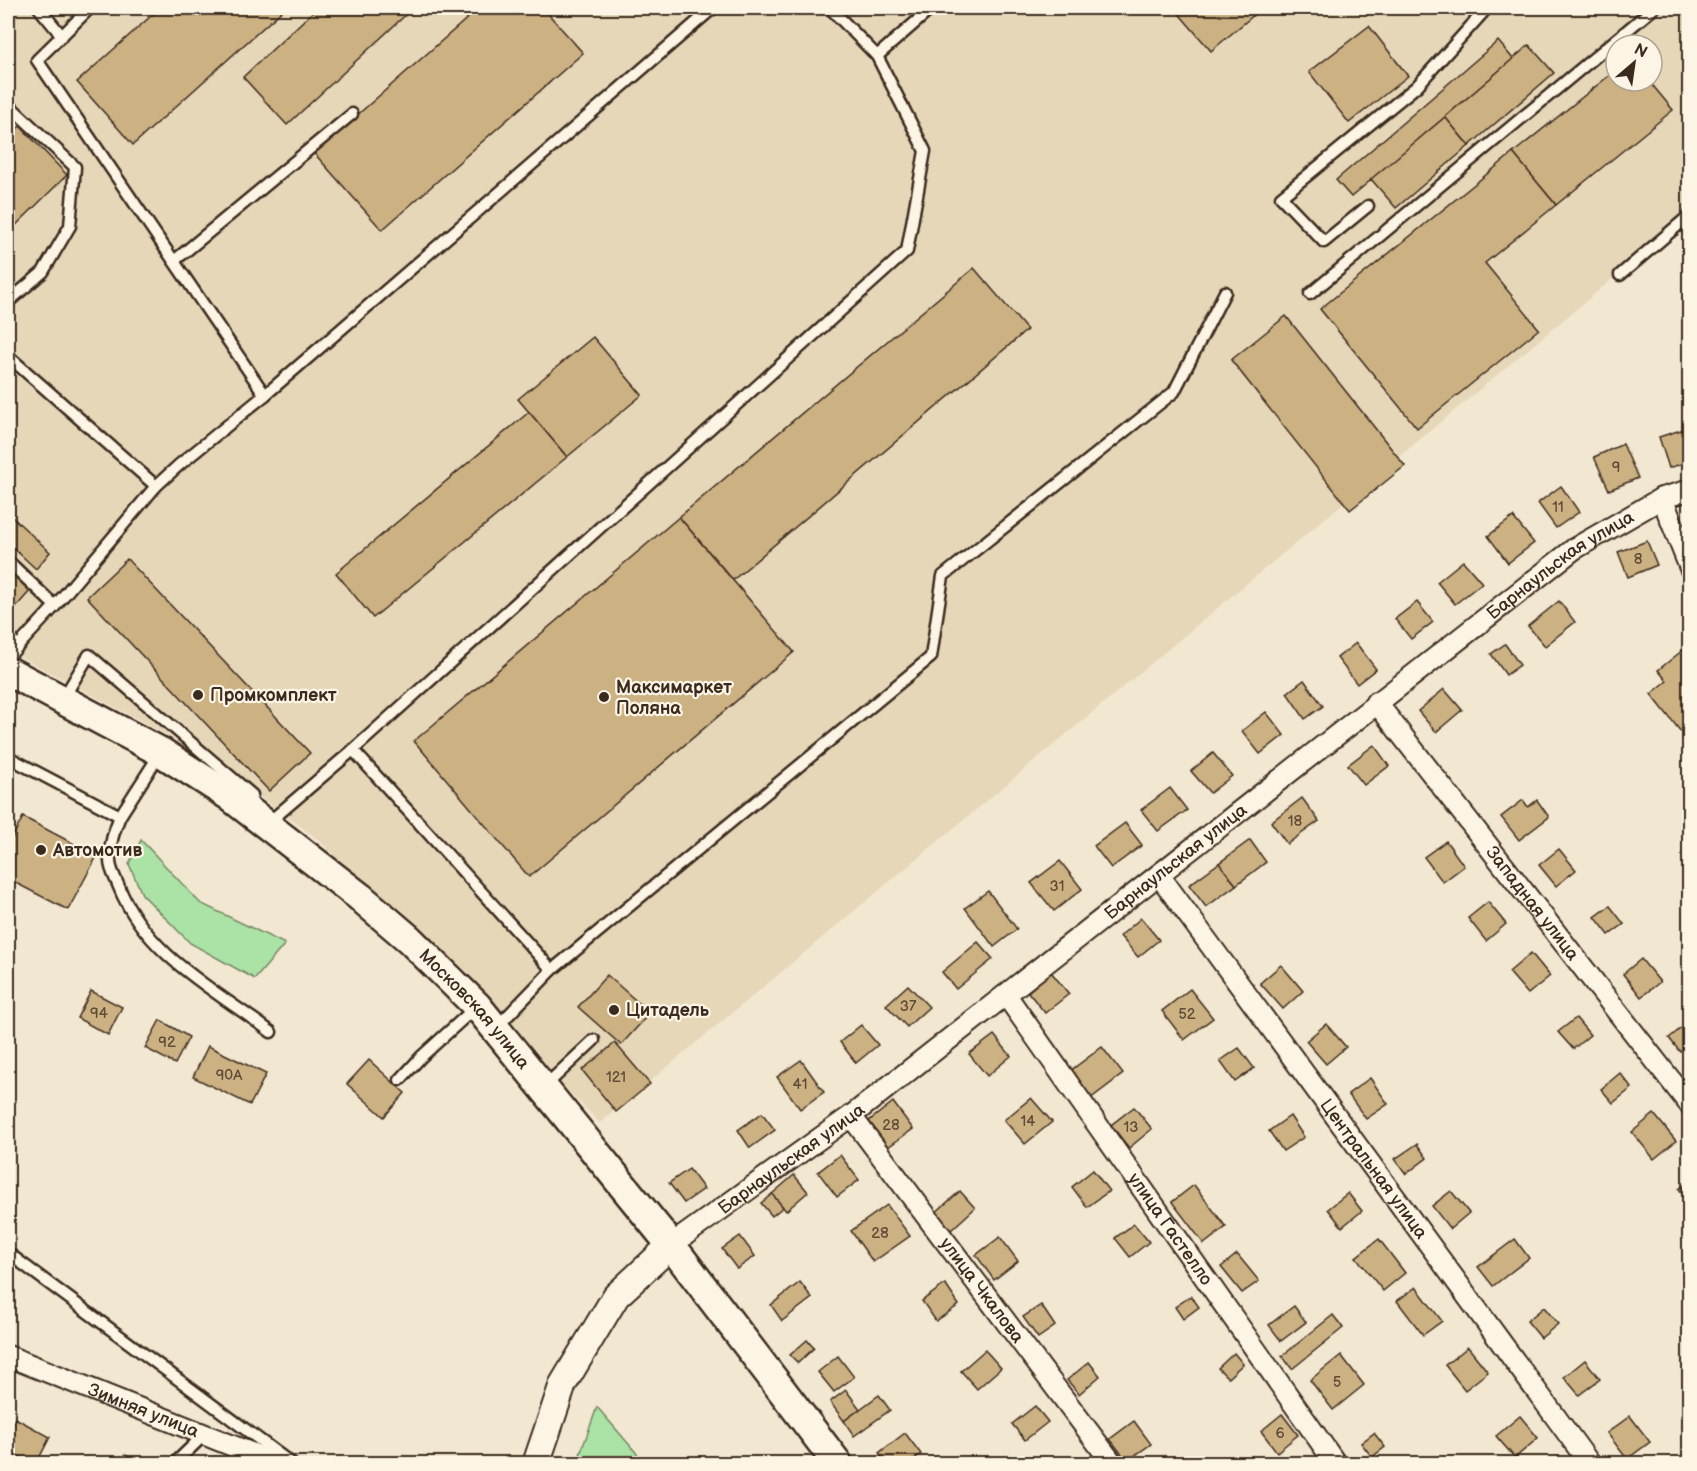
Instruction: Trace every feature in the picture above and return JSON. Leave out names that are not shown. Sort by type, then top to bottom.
[{"type":"main road","name":"Московская улица","points":[[13,658],[63,700],[161,752],[267,824],[409,939],[477,1006],[670,1245],[838,1464]]},
{"type":"street","name":"Барнаульская улица","points":[[670,1245],[851,1116],[1574,549],[1662,498],[1689,490]]},
{"type":"street","points":[[1662,498],[1689,568]]},
{"type":"street","name":"Западная улица","points":[[1376,702],[1689,1105]]},
{"type":"street","name":"Центральная улица","points":[[1159,875],[1590,1464]]},
{"type":"street","name":"улица Гастелло","points":[[1006,995],[1336,1464]]},
{"type":"street","name":"улица Чкалова","points":[[851,1116],[1113,1464]]},
{"type":"street","points":[[536,1464],[563,1384],[616,1296],[670,1245]]},
{"type":"street","name":"Зимняя улица","points":[[8,1356],[278,1464]]},
{"type":"lane","points":[[39,8],[62,36]]},
{"type":"lane","points":[[90,8],[38,60],[265,395]]},
{"type":"lane","points":[[13,658],[156,486],[265,395],[713,8]]},
{"type":"lane","points":[[267,824],[353,750],[908,251],[925,151],[877,56],[830,8]]},
{"type":"lane","points":[[877,56],[932,8]]},
{"type":"lane","points":[[1368,206],[1324,242],[1281,197],[1417,86],[1487,8]]},
{"type":"lane","points":[[1310,294],[1654,8]]},
{"type":"lane","points":[[8,112],[12,108],[75,167],[70,226],[44,272],[8,302]]},
{"type":"lane","points":[[174,261],[352,114]]},
{"type":"lane","points":[[1620,275],[1689,214]]},
{"type":"lane","points":[[495,1029],[552,970],[931,657],[943,576],[1174,392],[1225,292]]},
{"type":"lane","points":[[8,356],[156,486]]},
{"type":"lane","points":[[8,561],[55,606]]},
{"type":"lane","points":[[8,636],[13,658]]},
{"type":"lane","points":[[63,700],[89,655],[252,795]]},
{"type":"lane","points":[[8,657],[13,658]]},
{"type":"lane","points":[[353,750],[552,970]]},
{"type":"lane","points":[[161,752],[120,816],[111,838],[109,864],[128,910],[150,939],[215,994],[271,1032]]},
{"type":"lane","points":[[8,757],[120,816]]},
{"type":"lane","points":[[400,1080],[421,1057],[477,1006]]},
{"type":"lane","points":[[543,1087],[594,1040]]},
{"type":"lane","points":[[8,1253],[292,1464]]},
{"type":"lane","points":[[174,1464],[204,1435]]},
{"type":"shaded area","points":[[8,8],[1689,8],[1689,215],[600,1123],[319,840],[197,751],[8,650]]},
{"type":"green space","points":[[141,840],[200,903],[285,944],[255,979],[190,943],[142,894],[129,864]]},
{"type":"green space","points":[[597,1407],[645,1463],[577,1463]]},
{"type":"building","points":[[160,8],[285,8],[133,145],[77,82]]},
{"type":"building","points":[[317,8],[413,8],[287,125],[243,77]]},
{"type":"building","points":[[479,8],[543,8],[583,53],[382,230],[314,153]]},
{"type":"building","points":[[1174,8],[1262,8],[1211,51]]},
{"type":"building","points":[[1369,26],[1408,76],[1349,123],[1309,72]]},
{"type":"building","points":[[1498,41],[1513,59],[1351,197],[1336,180]]},
{"type":"building","points":[[1529,45],[1554,73],[1469,146],[1445,117]]},
{"type":"building","points":[[1604,80],[1604,93],[1659,93],[1673,110],[1556,205],[1513,153]]},
{"type":"building","points":[[1445,117],[1469,146],[1396,208],[1371,179]]},
{"type":"building","points":[[20,126],[67,175],[8,233],[8,137]]},
{"type":"building","points":[[1513,153],[1556,205],[1485,263],[1539,329],[1417,428],[1320,309]]},
{"type":"building","points":[[974,268],[1027,330],[733,580],[679,517]]},
{"type":"building","points":[[1286,316],[1405,466],[1350,510],[1231,360]]},
{"type":"building","points":[[593,337],[642,395],[567,457],[518,399]]},
{"type":"building","points":[[529,412],[567,457],[373,618],[336,573]]},
{"type":"building","points":[[1690,427],[1690,461],[1669,468],[1659,437]]},
{"type":"building","points":[[1623,444],[1638,478],[1609,490],[1594,457]]},
{"type":"building","points":[[1561,486],[1579,512],[1556,528],[1538,503]]},
{"type":"building","points":[[8,513],[50,552],[36,569],[8,543]]},
{"type":"building","name":"Максимаркет Поляна","points":[[679,517],[794,652],[529,877],[414,741]]},
{"type":"building","points":[[1513,517],[1534,543],[1508,563],[1488,536]]},
{"type":"building","points":[[1647,541],[1657,565],[1628,577],[1618,552]]},
{"type":"building","points":[[127,559],[310,753],[269,791],[87,597]]},
{"type":"building","points":[[1463,561],[1482,583],[1455,604],[1437,582]]},
{"type":"building","points":[[8,570],[30,591],[8,616]]},
{"type":"building","points":[[1559,601],[1575,622],[1545,646],[1528,626]]},
{"type":"building","points":[[1417,602],[1433,622],[1411,639],[1395,619]]},
{"type":"building","points":[[1356,643],[1376,669],[1357,684],[1337,658]]},
{"type":"building","points":[[1505,644],[1520,665],[1506,675],[1491,654]]},
{"type":"building","points":[[1683,650],[1690,659],[1690,725],[1681,732],[1651,694],[1667,681],[1658,670]]},
{"type":"building","points":[[1304,680],[1323,706],[1305,719],[1287,693]]},
{"type":"building","points":[[1444,689],[1462,710],[1436,732],[1418,711]]},
{"type":"building","points":[[1266,712],[1284,735],[1260,754],[1242,731]]},
{"type":"building","points":[[1374,745],[1389,766],[1364,785],[1348,765]]},
{"type":"building","points":[[1213,753],[1232,776],[1210,793],[1191,771]]},
{"type":"building","points":[[1170,788],[1187,810],[1158,831],[1141,810]]},
{"type":"building","points":[[1302,798],[1319,821],[1287,844],[1271,822]]},
{"type":"building","points":[[1523,800],[1528,807],[1537,800],[1549,817],[1519,840],[1501,817]]},
{"type":"building","points":[[23,817],[97,856],[68,910],[8,879],[8,846]]},
{"type":"building","points":[[1125,823],[1142,845],[1111,868],[1094,846]]},
{"type":"building","points":[[1250,840],[1266,862],[1236,885],[1219,863]]},
{"type":"building","points":[[1446,841],[1464,866],[1443,882],[1424,857]]},
{"type":"building","points":[[1559,849],[1576,870],[1556,886],[1539,865]]},
{"type":"building","points":[[1060,861],[1082,889],[1054,911],[1031,883]]},
{"type":"building","points":[[1219,863],[1236,885],[1206,907],[1189,885]]},
{"type":"building","points":[[988,891],[1017,929],[994,947],[965,908]]},
{"type":"building","points":[[1488,902],[1506,924],[1486,941],[1468,918]]},
{"type":"building","points":[[1610,906],[1624,924],[1609,935],[1595,917]]},
{"type":"building","points":[[1141,918],[1159,940],[1138,957],[1120,936]]},
{"type":"building","points":[[978,942],[993,959],[956,989],[942,972]]},
{"type":"building","points":[[1531,953],[1550,976],[1528,994],[1509,972]]},
{"type":"building","points":[[1641,959],[1660,982],[1641,997],[1623,974]]},
{"type":"building","points":[[1281,965],[1303,991],[1283,1009],[1260,983]]},
{"type":"building","points":[[1051,972],[1069,994],[1045,1013],[1028,992]]},
{"type":"building","name":"Цитадель","points":[[607,975],[650,1013],[621,1045],[578,1007]]},
{"type":"building","points":[[908,985],[929,1007],[907,1027],[886,1005]]},
{"type":"building","points":[[1190,989],[1213,1018],[1184,1040],[1162,1011]]},
{"type":"building","points":[[91,991],[122,1007],[108,1035],[77,1018]]},
{"type":"building","points":[[1576,1018],[1590,1035],[1573,1049],[1558,1032]]},
{"type":"building","points":[[160,1020],[189,1037],[175,1064],[145,1048]]},
{"type":"building","points":[[1690,1021],[1690,1045],[1680,1052],[1669,1038]]},
{"type":"building","points":[[1326,1024],[1346,1047],[1326,1064],[1306,1041]]},
{"type":"building","points":[[861,1025],[878,1045],[856,1063],[840,1042]]},
{"type":"building","points":[[994,1035],[1011,1056],[987,1076],[969,1054]]},
{"type":"building","points":[[615,1043],[650,1084],[616,1112],[582,1070]]},
{"type":"building","points":[[208,1046],[266,1074],[250,1105],[193,1077]]},
{"type":"building","points":[[1102,1047],[1123,1074],[1090,1099],[1070,1071]]},
{"type":"building","points":[[1239,1048],[1254,1068],[1235,1082],[1220,1061]]},
{"type":"building","points":[[369,1060],[405,1093],[384,1117],[347,1084]]},
{"type":"building","points":[[801,1060],[824,1092],[800,1109],[777,1077]]},
{"type":"building","points":[[1620,1073],[1632,1088],[1613,1103],[1601,1089]]},
{"type":"building","points":[[1370,1078],[1388,1104],[1366,1119],[1348,1094]]},
{"type":"building","points":[[1031,1098],[1052,1122],[1025,1144],[1004,1120]]},
{"type":"building","points":[[893,1102],[913,1129],[888,1147],[869,1121]]},
{"type":"building","points":[[1134,1107],[1152,1129],[1129,1148],[1111,1125]]},
{"type":"building","points":[[762,1113],[775,1130],[750,1148],[738,1130]]},
{"type":"building","points":[[1654,1114],[1676,1141],[1654,1159],[1632,1132]]},
{"type":"building","points":[[1290,1116],[1304,1137],[1283,1151],[1269,1131]]},
{"type":"building","points":[[1417,1144],[1427,1158],[1406,1174],[1395,1159]]},
{"type":"building","points":[[840,1155],[859,1180],[837,1197],[818,1172]]},
{"type":"building","points":[[689,1169],[704,1189],[684,1203],[669,1183]]},
{"type":"building","points":[[1093,1170],[1109,1191],[1087,1207],[1072,1187]]},
{"type":"building","points":[[794,1175],[808,1192],[786,1211],[772,1194]]},
{"type":"building","points":[[1690,1181],[1690,1203],[1679,1189]]},
{"type":"building","points":[[1194,1185],[1226,1227],[1204,1244],[1172,1202]]},
{"type":"building","points":[[960,1191],[975,1208],[950,1231],[935,1213]]},
{"type":"building","points":[[1451,1191],[1469,1213],[1450,1229],[1432,1206]]},
{"type":"building","points":[[1348,1193],[1362,1211],[1342,1227],[1328,1209]]},
{"type":"building","points":[[772,1194],[783,1207],[772,1216],[761,1203]]},
{"type":"building","points":[[887,1205],[910,1236],[873,1262],[851,1231]]},
{"type":"building","points":[[1134,1224],[1149,1242],[1130,1257],[1115,1238]]},
{"type":"building","points":[[740,1236],[755,1256],[737,1269],[722,1249]]},
{"type":"building","points":[[1000,1237],[1018,1261],[994,1280],[976,1255]]},
{"type":"building","points":[[1379,1239],[1405,1273],[1383,1291],[1356,1257]]},
{"type":"building","points":[[1515,1239],[1529,1258],[1493,1286],[1478,1267]]},
{"type":"building","points":[[1237,1254],[1259,1281],[1242,1293],[1221,1267]]},
{"type":"building","points":[[800,1282],[812,1298],[782,1321],[771,1305]]},
{"type":"building","points":[[945,1284],[959,1305],[936,1321],[922,1301]]},
{"type":"building","points":[[1416,1287],[1442,1321],[1423,1335],[1397,1301]]},
{"type":"building","points":[[1191,1296],[1199,1307],[1183,1319],[1175,1307]]},
{"type":"building","points":[[1041,1305],[1055,1326],[1038,1338],[1023,1317]]},
{"type":"building","points":[[1294,1306],[1306,1322],[1281,1341],[1269,1325]]},
{"type":"building","points":[[1544,1307],[1558,1324],[1541,1338],[1527,1321]]},
{"type":"building","points":[[1333,1315],[1343,1328],[1292,1369],[1282,1356]]},
{"type":"building","points":[[807,1340],[814,1348],[798,1363],[790,1355]]},
{"type":"building","points":[[1468,1347],[1488,1372],[1465,1390],[1445,1365]]},
{"type":"building","points":[[985,1350],[1001,1368],[977,1389],[961,1371]]},
{"type":"building","points":[[1234,1353],[1243,1364],[1228,1378],[1218,1368]]},
{"type":"building","points":[[1341,1355],[1364,1385],[1333,1410],[1310,1380]]},
{"type":"building","points":[[838,1356],[854,1377],[834,1392],[818,1372]]},
{"type":"building","points":[[1585,1360],[1600,1379],[1579,1395],[1564,1377]]},
{"type":"building","points":[[1089,1362],[1100,1376],[1079,1394],[1067,1380]]},
{"type":"building","points":[[846,1390],[860,1409],[844,1421],[830,1402]]},
{"type":"building","points":[[879,1395],[890,1410],[854,1436],[844,1421]]},
{"type":"building","points":[[1035,1406],[1048,1422],[1025,1440],[1012,1424]]},
{"type":"building","points":[[1282,1414],[1298,1435],[1277,1452],[1261,1431]]},
{"type":"building","points":[[1520,1416],[1538,1438],[1515,1458],[1496,1436]]},
{"type":"building","points":[[1630,1416],[1650,1442],[1627,1459],[1607,1433]]},
{"type":"building","points":[[15,1418],[50,1437],[36,1464],[8,1451],[8,1433]]},
{"type":"building","points":[[1134,1421],[1151,1444],[1127,1461],[1110,1439]]},
{"type":"building","points":[[905,1433],[921,1454],[907,1464],[887,1464],[879,1453]]},
{"type":"building","points":[[1374,1433],[1385,1447],[1372,1457],[1361,1443]]},
{"type":"building","points":[[125,1455],[142,1464],[121,1464]]},
{"type":"place","name":"Промкомплект","points":[[198,695]]},
{"type":"place","name":"Максимаркет Поляна","points":[[604,697]]},
{"type":"place","name":"Автомотив","points":[[41,850]]},
{"type":"place","name":"Цитадель","points":[[614,1010]]}]
